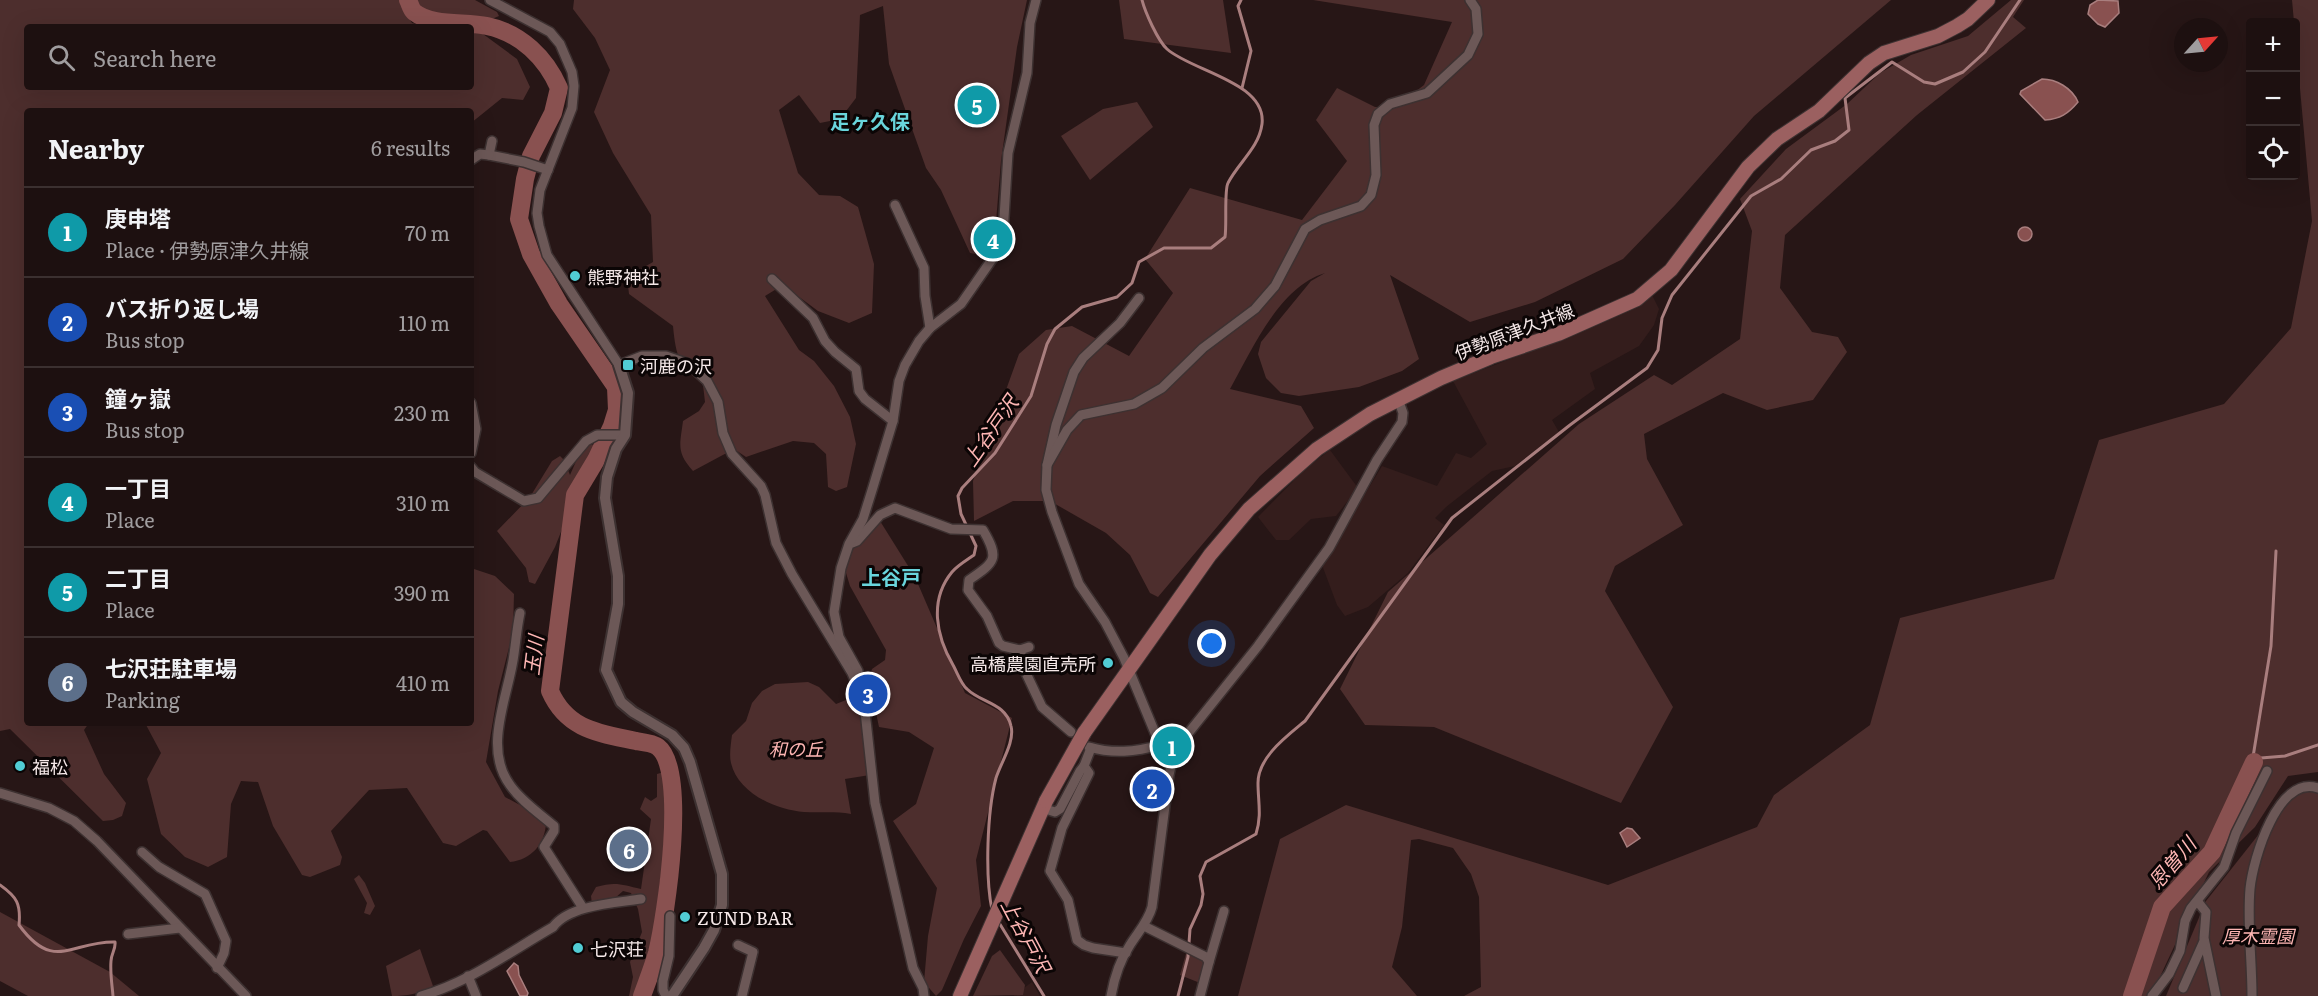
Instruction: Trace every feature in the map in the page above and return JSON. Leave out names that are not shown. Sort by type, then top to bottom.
[{"type":"main road","name":"伊勢原津久井線","points":[[960,996],[1042,808],[1078,733],[1127,670],[1210,555],[1249,510],[1317,449],[1370,414],[1441,378],[1491,357],[1558,334],[1636,299],[1671,270],[1748,167],[1777,139],[1819,111],[1869,63],[1884,53],[1938,36],[1968,19],[1988,0]]},
{"type":"street","points":[[490,0],[550,32],[563,50],[572,72],[574,86],[572,108],[540,190],[537,213],[541,240],[547,255],[619,364],[628,393],[621,436],[607,477],[605,498],[618,576],[618,603],[606,670],[621,702],[633,712],[672,735],[684,748],[722,874],[722,905],[714,930],[695,964],[672,996]]},
{"type":"street","points":[[858,686],[858,670],[839,637],[834,612],[840,568],[849,544],[863,519],[893,421],[899,381],[905,365],[919,341],[930,328],[961,304],[995,255],[1003,234],[1008,153],[1027,73],[1030,23],[1036,0]]},
{"type":"street","points":[[1047,465],[1067,430],[1081,415],[1134,404],[1162,388],[1203,348],[1255,309],[1275,286],[1305,229],[1320,220],[1361,206],[1371,195],[1376,175],[1374,125],[1378,114],[1390,104],[1427,93],[1468,55],[1478,34],[1476,9],[1470,0]]},
{"type":"street","points":[[489,155],[492,141]]},
{"type":"street","points":[[474,158],[480,154],[489,155],[529,163],[548,170]]},
{"type":"street","points":[[894,205],[924,268],[930,328]]},
{"type":"street","points":[[772,279],[813,318],[825,341],[835,352],[856,369],[859,391],[865,399],[893,421]]},
{"type":"street","points":[[1139,298],[1120,323],[1083,358],[1074,372],[1056,425],[1047,465],[1046,490],[1074,573],[1085,595],[1105,622],[1124,658],[1127,670],[1160,745],[1173,758]]},
{"type":"street","points":[[619,364],[642,356],[666,356],[688,364],[707,381],[718,402],[723,433],[732,454],[765,495],[776,543],[858,686],[867,715],[875,803],[913,968],[923,988],[924,996]]},
{"type":"street","points":[[1111,996],[1114,980],[1126,953],[1144,926],[1152,907],[1173,758],[1182,741],[1258,646],[1329,548],[1377,460],[1402,422],[1398,399]]},
{"type":"street","points":[[474,419],[476,429],[474,439]]},
{"type":"street","points":[[474,471],[529,502],[538,498],[586,441],[597,435],[621,436]]},
{"type":"street","points":[[849,544],[857,542],[880,515],[895,507],[951,529],[983,530],[994,554],[985,569],[969,580],[968,590],[987,616],[999,643],[1002,646],[1025,648],[1025,671],[1042,707],[1078,733]]},
{"type":"street","points":[[520,613],[497,736],[497,755],[501,770],[509,784],[521,798],[554,826],[554,831],[544,847],[583,908]]},
{"type":"street","points":[[1042,808],[1055,812],[1060,809],[1084,766],[1090,747],[1121,752],[1160,745]]},
{"type":"street","points":[[1084,766],[1089,773],[1062,828],[1050,871],[1068,900],[1077,940],[1093,948],[1126,953]]},
{"type":"street","points":[[2152,996],[2169,974],[2180,951],[2185,921],[2191,908],[2224,867],[2241,822],[2263,783],[2267,771]]},
{"type":"street","points":[[2252,996],[2250,888],[2263,841],[2289,793],[2302,786],[2318,788]]},
{"type":"street","points":[[0,793],[49,808],[74,821],[97,841],[246,996]]},
{"type":"street","points":[[142,852],[159,867],[205,894],[226,941],[224,953],[217,968]]},
{"type":"street","points":[[421,996],[468,976],[553,927],[559,918],[583,908],[641,899]]},
{"type":"street","points":[[2198,902],[2206,912],[2204,940],[2216,996]]},
{"type":"street","points":[[1200,996],[1224,910]]},
{"type":"street","points":[[666,996],[663,990],[669,956],[670,916]]},
{"type":"street","points":[[1144,926],[1201,954],[1209,962]]},
{"type":"street","points":[[128,934],[180,928]]},
{"type":"street","points":[[2183,988],[2204,940]]},
{"type":"street","points":[[738,945],[753,952],[742,996]]},
{"type":"street","points":[[468,976],[476,996]]},
{"type":"shaded area","points":[[2098,0],[2118,1],[2119,13],[2105,27],[2098,24],[2088,14],[2090,5]]},
{"type":"shaded area","points":[[2042,79],[2063,85],[2072,92],[2078,102],[2063,115],[2045,120],[2020,94],[2021,91]]},
{"type":"shaded area","points":[[2022,227],[2028,227],[2032,234],[2028,241],[2022,241],[2018,237],[2018,231]]},
{"type":"shaded area","points":[[1652,295],[1659,309],[1654,325],[1639,346],[1590,373],[1595,389],[1552,420],[1559,432],[1515,466],[1492,471],[1446,507],[1435,518],[1444,525],[1408,573],[1368,607],[1345,616],[1337,605],[1322,565],[1382,466],[1437,486],[1456,453],[1471,458],[1487,444],[1453,381],[1523,354],[1523,351],[1619,315]]},
{"type":"shaded area","points":[[1330,450],[1358,488],[1336,516],[1311,519],[1289,540],[1276,540],[1258,517],[1306,468]]},
{"type":"shaded area","points":[[1627,828],[1632,829],[1640,838],[1627,847],[1620,833]]},
{"type":"shaded area","points":[[514,963],[518,966],[519,975],[528,993],[527,996],[520,996],[507,971]]},
{"type":"shaded area","points":[[1032,982],[1040,996],[1013,996]]},
{"type":"green space","points":[[0,0],[399,0],[412,23],[416,24],[24,24],[24,90],[474,90],[474,33],[483,34],[517,59],[530,87],[523,100],[502,98],[474,121],[474,108],[24,108],[24,726],[87,726],[84,730],[104,774],[126,803],[122,816],[103,821],[10,729],[0,731]]},
{"type":"green space","points":[[416,0],[475,0],[497,12],[499,16],[485,22],[456,17],[440,18],[422,12]]},
{"type":"green space","points":[[574,0],[1027,0],[1017,47],[1001,161],[995,234],[981,255],[970,253],[941,190],[926,168],[889,64],[883,6],[860,15],[856,98],[840,119],[820,123],[799,95],[779,110],[798,173],[819,195],[840,196],[858,207],[874,264],[872,313],[849,323],[818,311],[783,285],[765,296],[799,350],[814,361],[834,386],[850,417],[856,444],[847,487],[836,491],[828,487],[826,454],[814,443],[793,441],[746,457],[734,449],[693,471],[684,459],[680,448],[683,421],[699,411],[705,402],[703,385],[680,360],[673,326],[629,294],[627,277],[653,262],[651,215],[613,153],[594,112],[610,70],[595,38],[573,9]]},
{"type":"green space","points":[[1119,0],[1223,0],[1231,53],[1124,39]]},
{"type":"green space","points":[[1313,0],[1891,0],[1754,116],[1675,205],[1623,259],[1535,302],[1470,322],[1390,275],[1419,359],[1402,371],[1359,387],[1299,396],[1281,393],[1266,378],[1258,354],[1261,342],[1311,281],[1325,273],[1309,280],[1294,292],[1268,322],[1230,389],[1301,406],[1314,428],[1260,476],[1158,597],[1150,593],[1130,555],[1106,533],[1050,501],[1013,501],[974,521],[973,481],[1019,354],[1046,330],[1072,326],[1129,356],[1173,293],[1145,259],[1190,188],[1302,220],[1347,161],[1316,120],[1337,88],[1375,107],[1394,108],[1424,85],[1452,22]]},
{"type":"green space","points":[[2011,0],[2024,0],[2013,17],[2026,28],[1917,115],[1785,235],[1780,288],[1812,332],[1838,337],[1847,352],[1813,400],[1767,410],[1723,393],[1644,434],[1647,459],[1683,525],[1615,566],[1605,591],[1673,707],[1621,803],[1434,727],[1365,725],[1340,689],[1388,592],[1579,424],[1654,375],[1672,385],[1740,339],[1752,231],[1740,199],[1786,149],[1847,104],[1880,73],[1911,55],[1968,36]]},
{"type":"green space","points":[[2292,0],[2318,0],[2318,772],[2288,776],[2255,827],[2209,872],[2151,996],[1464,996],[1481,987],[1479,897],[1471,874],[1453,848],[1419,839],[1411,840],[1402,927],[1392,967],[1417,996],[1238,996],[1280,839],[1346,805],[1608,885],[1757,827],[1774,795],[1870,725],[1900,618],[2054,579],[2099,440],[2224,404],[2291,328],[2312,221],[2300,88],[2300,18],[2294,18]]},
{"type":"green space","points":[[1137,102],[1153,127],[1090,180],[1061,136],[1103,109]]},
{"type":"green space","points":[[587,444],[596,445],[598,454],[580,484],[555,547],[535,584],[529,582],[526,568],[497,531],[530,497],[552,461],[560,456],[570,475],[581,450]]},
{"type":"green space","points":[[858,521],[880,521],[915,577],[965,693],[1012,718],[976,860],[981,906],[942,990],[936,996],[924,982],[928,936],[937,888],[893,821],[916,804],[934,748],[909,732],[879,727],[869,680],[872,669],[885,660],[886,650],[850,586],[840,553]]},
{"type":"green space","points":[[474,569],[495,576],[514,594],[513,632],[498,691],[486,762],[505,797],[533,812],[546,823],[545,831],[536,850],[518,861],[510,862],[487,831],[483,830],[456,846],[443,843],[407,788],[369,790],[331,831],[342,857],[340,865],[310,877],[302,875],[273,826],[258,782],[241,781],[231,804],[227,857],[208,867],[185,857],[161,834],[147,779],[161,753],[147,726],[474,726]]},
{"type":"green space","name":"和の丘","points":[[808,682],[819,687],[836,704],[856,696],[860,705],[870,775],[845,779],[851,814],[793,811],[770,804],[741,783],[731,763],[732,735],[746,721],[752,703],[762,691],[775,684]]},
{"type":"green space","points":[[664,772],[670,804],[666,862],[661,877],[660,899],[668,908],[667,926],[661,950],[646,964],[638,996],[629,996],[633,977],[630,962],[642,932],[638,909],[631,893],[623,891],[615,898],[592,904],[591,896],[596,887],[609,884],[641,889],[651,819],[640,809],[645,797],[651,801],[657,797],[657,774]]},
{"type":"green space","name":"厚木霊園","points":[[2318,788],[2318,996],[2166,996],[2206,901],[2293,791]]},
{"type":"green space","points":[[359,875],[375,906],[370,915],[364,913],[367,903],[354,879]]},
{"type":"green space","points":[[0,912],[110,972],[139,996],[28,996],[0,981]]},
{"type":"green space","points":[[420,949],[433,986],[413,994],[392,996],[386,966]]},
{"type":"green space","points":[[1000,950],[1025,985],[1023,995],[973,996],[992,956]]},
{"type":"green space","points":[[1187,950],[1205,960],[1200,983],[1180,975]]},
{"type":"waterway","name":"玉川","points":[[408,0],[414,12],[422,17],[440,22],[465,24]]},
{"type":"waterway","name":"上谷戸沢","points":[[992,910],[988,862],[991,808],[996,778],[1012,732],[1004,712],[973,694],[963,684],[947,654],[939,630],[940,594],[954,569],[974,555],[976,546],[961,514],[958,496],[962,488],[995,453],[1031,396],[1047,344],[1055,329],[1082,307],[1117,297],[1132,283],[1139,262],[1164,248],[1211,248],[1225,237],[1228,183],[1253,148],[1262,124],[1260,110],[1253,98],[1225,79],[1178,57],[1167,49],[1152,26],[1142,0]]},
{"type":"waterway","points":[[1241,0],[1238,6],[1251,51],[1242,88]]},
{"type":"waterway","points":[[1178,996],[1188,957],[1190,929],[1201,905],[1203,894],[1200,876],[1206,862],[1256,834],[1259,815],[1258,783],[1263,764],[1275,748],[1305,721],[1452,518],[1647,368],[1658,350],[1662,318],[1672,295],[1751,196],[1781,179],[1811,150],[1835,141],[1849,130],[1845,98],[1892,62],[1924,82],[1935,84],[1963,72],[1985,52],[2020,0]]},
{"type":"waterway","name":"玉川","points":[[474,25],[499,29],[511,34],[531,48],[547,67],[559,88],[553,113],[531,156],[519,219],[531,254],[559,304],[616,387],[617,410],[612,426],[596,460],[575,495],[550,691],[565,714],[575,722],[597,732],[658,747],[667,761],[672,784],[673,813],[669,878],[657,953],[642,996]]},
{"type":"waterway","points":[[2276,551],[2271,646],[2254,762],[2261,758],[2285,756],[2318,745]]},
{"type":"waterway","name":"恩曽川","points":[[2132,996],[2162,907],[2212,852],[2254,762]]},
{"type":"waterway","points":[[0,885],[17,902],[19,925],[31,939],[43,948],[64,951],[115,942],[111,958],[113,996]]},
{"type":"waterway","name":"上谷戸沢","points":[[998,921],[1044,996]]},
{"type":"place","name":"二丁目","points":[[977,105]]},
{"type":"place","name":"一丁目","points":[[993,239]]},
{"type":"place","name":"熊野神社","points":[[575,276]]},
{"type":"place","name":"河鹿の沢","points":[[628,365]]},
{"type":"place","name":"高橋農園直売所","points":[[1108,663]]},
{"type":"place","name":"鐘ヶ嶽","points":[[868,694]]},
{"type":"place","name":"庚申塔","points":[[1172,746]]},
{"type":"place","name":"福松","points":[[20,766]]},
{"type":"place","name":"バス折り返し場","points":[[1152,789]]},
{"type":"place","name":"七沢荘駐車場","points":[[629,849]]},
{"type":"place","name":"ZUND BAR","points":[[685,917]]},
{"type":"place","name":"七沢荘","points":[[578,948]]},
{"type":"district","name":"足ヶ久保","points":[[870,120]]},
{"type":"district","name":"上谷戸","points":[[891,576]]}]
